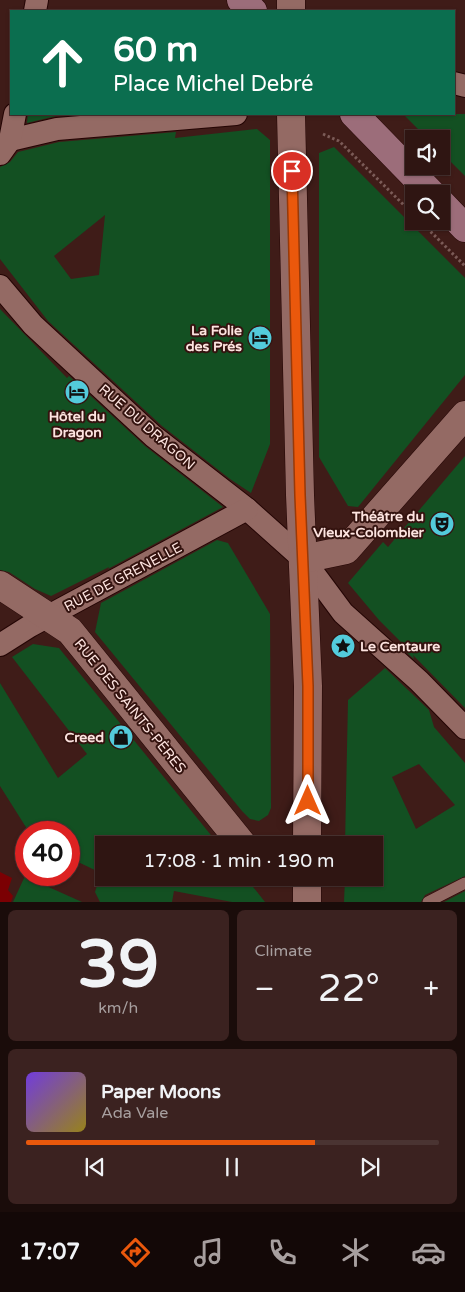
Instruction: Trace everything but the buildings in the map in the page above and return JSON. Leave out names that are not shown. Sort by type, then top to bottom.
[{"type":"main road","points":[[241,0],[251,10]]},
{"type":"main road","points":[[355,115],[423,185]]},
{"type":"main road","points":[[450,212],[465,228]]},
{"type":"street","points":[[5,147],[15,115]]},
{"type":"street","points":[[5,147],[57,129],[224,115]]},
{"type":"street","points":[[291,115],[300,495],[306,592],[308,686],[307,836]]},
{"type":"street","name":"RUE DU DRAGON","points":[[0,286],[33,325],[153,436],[247,509],[303,559],[343,613],[419,681],[465,728]]},
{"type":"street","points":[[303,559],[346,550],[465,415]]},
{"type":"street","name":"RUE DE GRENELLE","points":[[0,645],[247,509]]},
{"type":"street","name":"RUE DES SAINTS-PÈRES","points":[[0,585],[74,637],[236,836]]},
{"type":"street","points":[[307,886],[307,902]]},
{"type":"lane","points":[[428,902],[465,883]]},
{"type":"path","points":[[323,134],[339,141],[405,206]]},
{"type":"path","points":[[429,230],[465,266]]},
{"type":"shaded area","points":[[0,872],[12,878],[8,890],[13,896],[11,902],[0,902]]},
{"type":"place","name":"La Folie des Prés","points":[[260,338]]},
{"type":"place","name":"Hôtel du Dragon","points":[[77,392]]},
{"type":"place","name":"Théâtre du Vieux-Colombier","points":[[442,524]]},
{"type":"place","name":"Le Centaure","points":[[343,646]]},
{"type":"place","name":"Creed","points":[[121,737]]},
{"type":"route","points":[[292,171],[300,495],[306,592],[308,801]]}]
